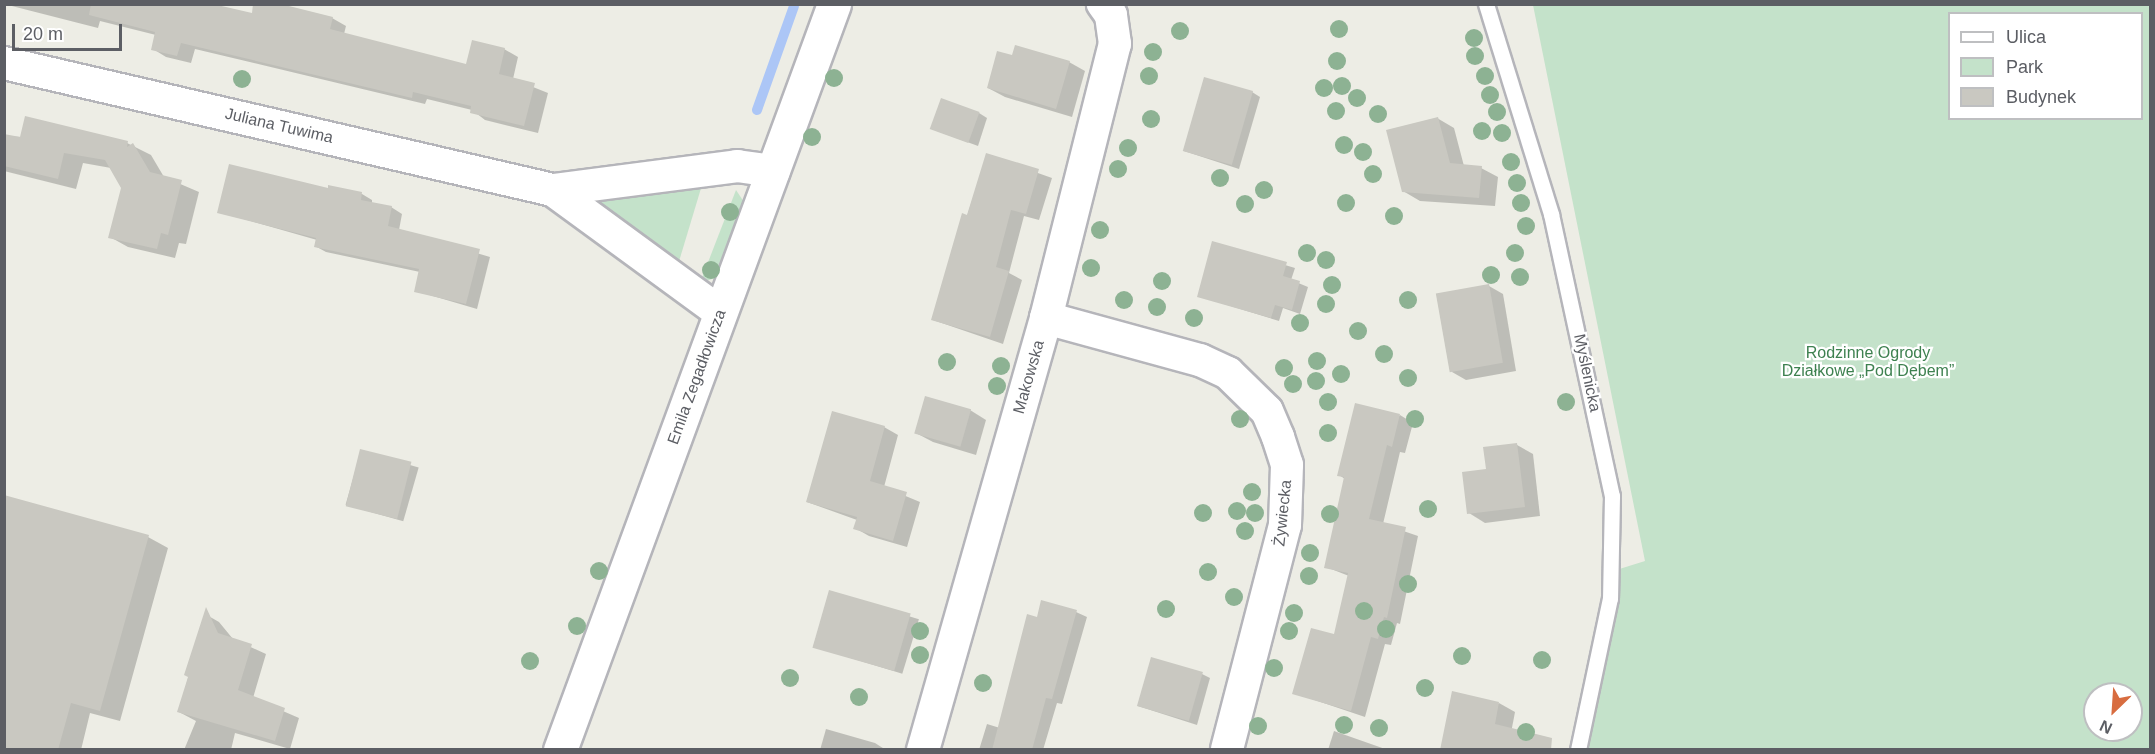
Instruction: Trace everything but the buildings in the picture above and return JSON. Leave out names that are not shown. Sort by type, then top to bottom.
[{"type":"main road","name":"Emila Zegadłowicza","points":[[560,750],[834,4]]},
{"type":"street","name":"Makowska","points":[[923,750],[1046,318],[1115,44],[1111,15],[1103,4]]},
{"type":"street","name":"Juliana Tuwima","points":[[4,63],[553,190],[737,166],[774,171]]},
{"type":"street","name":"Juliana Tuwima","points":[[553,190],[721,313]]},
{"type":"street","name":"Żywiecka","points":[[1046,318],[1200,360],[1228,373],[1267,411],[1278,437],[1287,465],[1285,525],[1227,750]]},
{"type":"lane","name":"Myślenicka","points":[[1486,4],[1551,214],[1612,496],[1610,598],[1578,750]]},
{"type":"green space","name":"Rodzinne Ogrody Działkowe „Pod Dębem”","points":[[1533,5],[2150,5],[2150,749],[1578,749],[1613,571],[1645,561]]},
{"type":"green space","points":[[702,185],[677,268],[594,203],[594,199]]},
{"type":"green space","points":[[736,190],[744,202],[715,278],[700,283]]},
{"type":"waterway","points":[[757,110],[794,6]]}]
